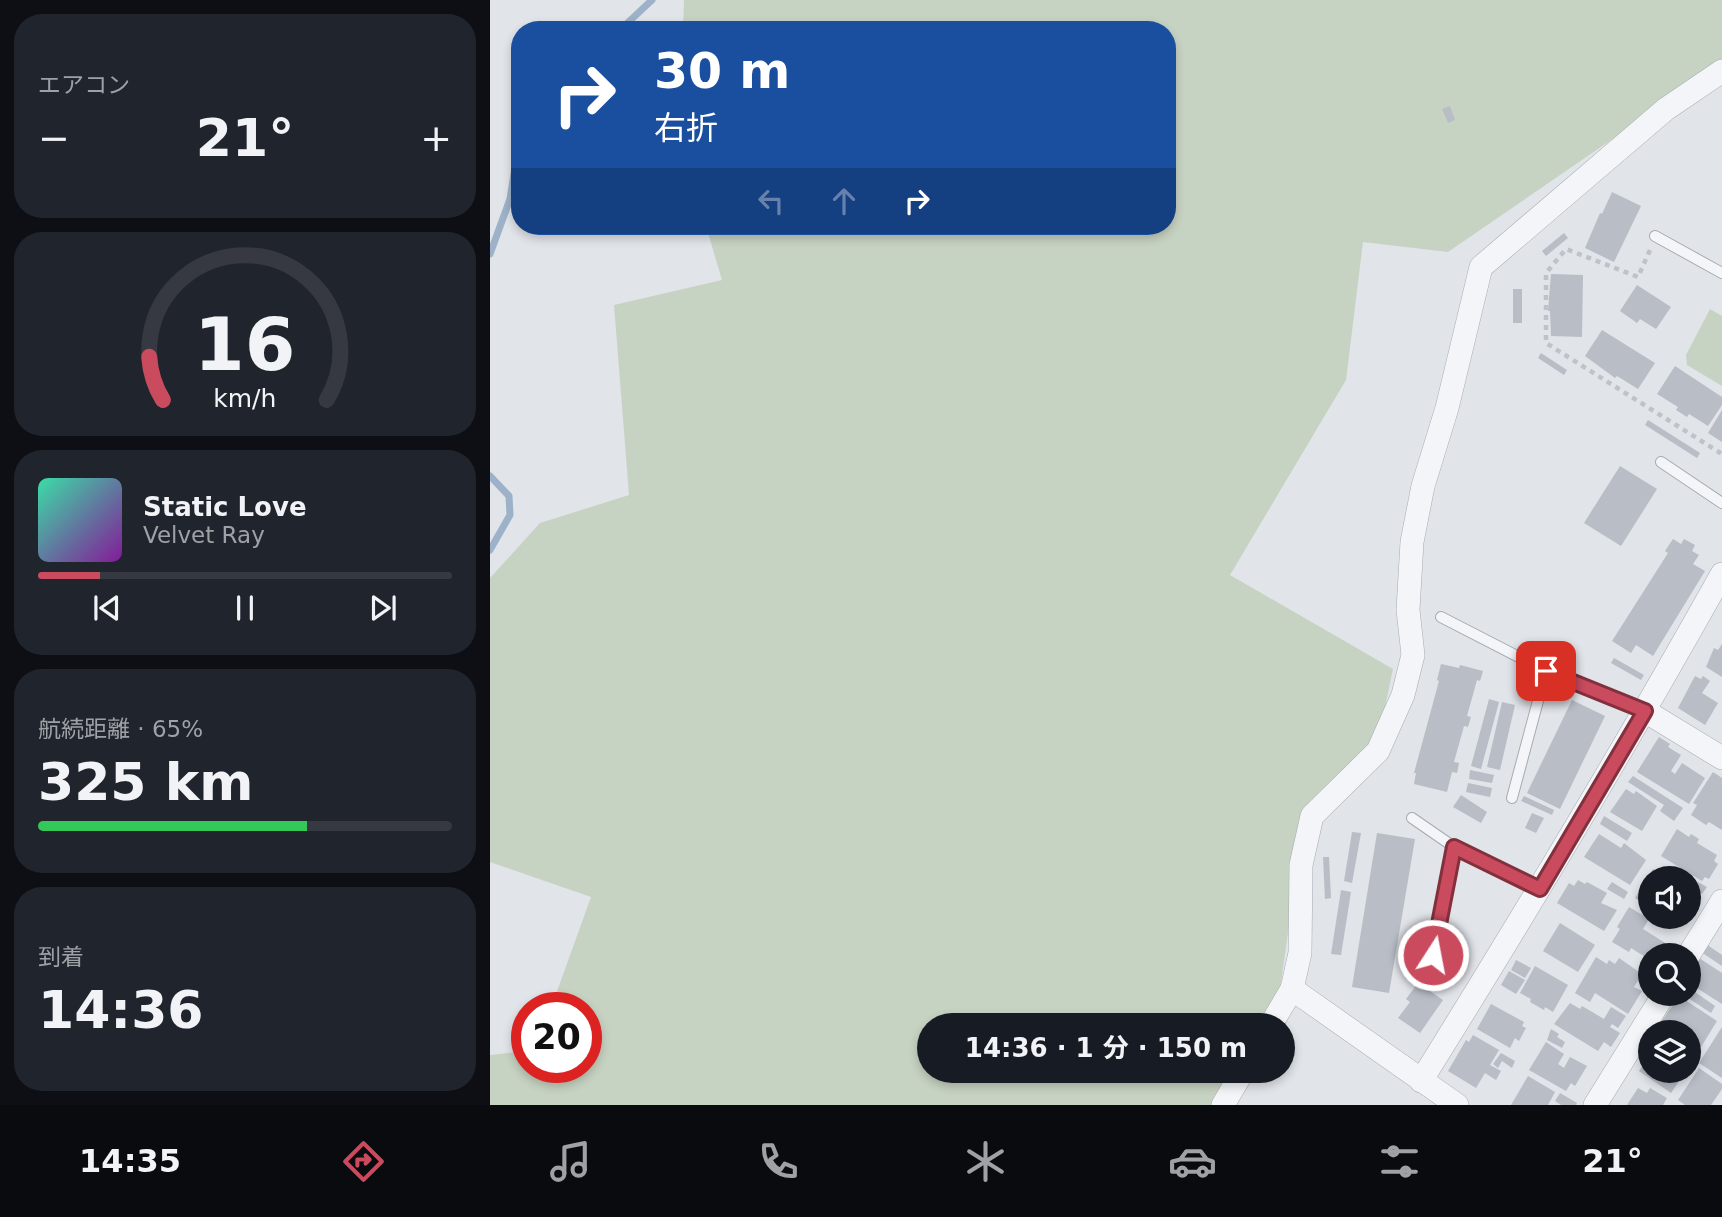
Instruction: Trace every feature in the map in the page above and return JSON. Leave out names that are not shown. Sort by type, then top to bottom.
[{"type":"street","points":[[1278,1013],[1292,989],[1300,953],[1301,865],[1312,816],[1378,751],[1403,695],[1413,654],[1408,610],[1412,542],[1423,486],[1447,408],[1481,267],[1666,109],[1722,71]]},
{"type":"street","points":[[1421,1081],[1540,889],[1722,574]]},
{"type":"street","points":[[1645,711],[1722,758]]},
{"type":"street","points":[[1696,943],[1722,901]]},
{"type":"street","points":[[1292,989],[1458,1105]]},
{"type":"street","points":[[1595,1105],[1657,1006]]},
{"type":"street","points":[[1223,1105],[1236,1083]]},
{"type":"lane","points":[[1656,236],[1722,273]]},
{"type":"lane","points":[[1661,462],[1722,503]]},
{"type":"lane","points":[[1441,617],[1546,671],[1645,711]]},
{"type":"lane","points":[[1512,798],[1546,671]]},
{"type":"lane","points":[[1412,818],[1454,847],[1540,889]]},
{"type":"lane","points":[[1433,955],[1454,847]]},
{"type":"path","points":[[1656,236],[1639,277],[1566,249],[1546,273],[1546,344],[1722,454]]},
{"type":"green space","points":[[684,0],[1722,0],[1722,68],[1713,70],[1448,252],[1363,242],[1346,380],[1230,575],[1393,669],[1377,745],[1302,834],[1277,1013],[917,1013],[917,1083],[1233,1083],[1217,1105],[490,1105],[490,1055],[511,1053],[511,1083],[602,1083],[602,992],[557,992],[591,897],[490,862],[490,578],[540,523],[629,495],[614,305],[722,280],[709,235],[1176,235],[1176,21],[683,21]]},
{"type":"green space","points":[[1710,309],[1722,316],[1722,386],[1687,365],[1686,355]]},
{"type":"building","points":[[1450,106],[1455,120],[1448,123],[1442,109]]},
{"type":"building","points":[[1612,192],[1641,206],[1614,262],[1585,248]]},
{"type":"building","points":[[1564,233],[1568,238],[1546,256],[1542,251]]},
{"type":"building","points":[[1551,274],[1583,275],[1582,337],[1551,336],[1548,311]]},
{"type":"building","points":[[1637,285],[1671,307],[1656,329],[1640,319],[1637,323],[1620,311]]},
{"type":"building","points":[[1513,289],[1522,289],[1522,323],[1513,323]]},
{"type":"building","points":[[1602,330],[1655,363],[1638,389],[1617,376],[1615,378],[1585,356]]},
{"type":"building","points":[[1541,353],[1567,370],[1564,375],[1538,358]]},
{"type":"building","points":[[1675,366],[1722,397],[1722,405],[1708,426],[1689,414],[1687,417],[1676,410],[1678,407],[1657,394]]},
{"type":"building","points":[[1722,410],[1722,442],[1708,433]]},
{"type":"building","points":[[1648,420],[1700,453],[1697,458],[1645,425]]},
{"type":"building","points":[[1620,466],[1657,489],[1621,546],[1584,523]]},
{"type":"building","points":[[1673,539],[1681,544],[1684,539],[1695,545],[1692,551],[1699,555],[1693,564],[1705,571],[1653,656],[1636,645],[1631,653],[1612,641],[1668,553],[1665,551]]},
{"type":"building","points":[[1722,644],[1722,677],[1706,667],[1714,648],[1718,650]]},
{"type":"building","points":[[1614,658],[1644,675],[1641,680],[1611,663]]},
{"type":"building","points":[[1441,664],[1459,668],[1460,665],[1483,671],[1480,681],[1477,680],[1467,716],[1471,717],[1468,727],[1464,726],[1454,762],[1459,763],[1457,773],[1452,772],[1447,792],[1414,784],[1414,773],[1439,681],[1437,680]]},
{"type":"building","points":[[1695,676],[1701,679],[1703,676],[1710,681],[1702,693],[1718,703],[1705,725],[1678,708]]},
{"type":"building","points":[[1489,699],[1499,702],[1481,769],[1471,766]]},
{"type":"building","points":[[1572,700],[1605,716],[1560,809],[1527,793]]},
{"type":"building","points":[[1502,702],[1515,705],[1500,770],[1487,767]]},
{"type":"building","points":[[1659,737],[1681,755],[1671,771],[1675,774],[1682,763],[1705,778],[1689,804],[1637,772]]},
{"type":"building","points":[[1470,770],[1494,775],[1492,783],[1469,779]]},
{"type":"building","points":[[1713,772],[1722,778],[1722,830],[1709,822],[1706,825],[1691,815],[1697,805],[1693,803]]},
{"type":"building","points":[[1633,776],[1683,808],[1674,821],[1660,811],[1664,805],[1628,782]]},
{"type":"building","points":[[1468,783],[1492,788],[1490,797],[1466,792]]},
{"type":"building","points":[[1626,789],[1634,794],[1636,791],[1657,806],[1642,831],[1610,812]]},
{"type":"building","points":[[1461,795],[1487,812],[1481,823],[1453,807]]},
{"type":"building","points":[[1524,796],[1554,810],[1552,815],[1521,801]]},
{"type":"building","points":[[1532,813],[1544,818],[1536,833],[1525,828]]},
{"type":"building","points":[[1604,816],[1632,833],[1627,841],[1600,824]]},
{"type":"building","points":[[1677,829],[1689,837],[1691,834],[1699,839],[1697,843],[1717,855],[1714,861],[1718,864],[1709,879],[1705,877],[1702,881],[1701,866],[1677,866],[1661,856]]},
{"type":"building","points":[[1352,832],[1361,833],[1352,883],[1344,881]]},
{"type":"building","points":[[1377,833],[1415,839],[1389,993],[1352,987]]},
{"type":"building","points":[[1599,834],[1621,848],[1624,843],[1646,860],[1642,866],[1638,866],[1638,872],[1630,885],[1584,857]]},
{"type":"building","points":[[1323,857],[1329,857],[1331,898],[1325,899]]},
{"type":"building","points":[[1578,880],[1607,893],[1601,903],[1617,910],[1604,931],[1557,903],[1569,883],[1574,886]]},
{"type":"building","points":[[1612,882],[1628,892],[1624,899],[1607,889]]},
{"type":"building","points":[[1701,884],[1707,887],[1701,893]]},
{"type":"building","points":[[1341,890],[1351,892],[1341,955],[1331,954]]},
{"type":"building","points":[[1629,907],[1638,912],[1638,929],[1643,929],[1665,943],[1638,943],[1638,952],[1631,948],[1629,952],[1612,942],[1620,929],[1617,927]]},
{"type":"building","points":[[1560,923],[1595,945],[1578,972],[1543,951]]},
{"type":"building","points":[[1706,944],[1722,955],[1722,966],[1701,952]]},
{"type":"building","points":[[1596,957],[1607,964],[1609,960],[1615,964],[1619,958],[1638,971],[1638,980],[1634,987],[1638,989],[1638,998],[1628,1014],[1595,993],[1590,1002],[1575,993]]},
{"type":"building","points":[[1701,959],[1722,973],[1722,1004],[1701,991]]},
{"type":"building","points":[[1516,960],[1531,968],[1525,978],[1511,970]]},
{"type":"building","points":[[1535,966],[1568,985],[1553,1012],[1530,1002],[1531,999],[1520,993]]},
{"type":"building","points":[[1509,971],[1525,980],[1516,994],[1501,985]]},
{"type":"building","points":[[1418,983],[1443,1000],[1420,1033],[1398,1018],[1410,1002],[1406,999]]},
{"type":"building","points":[[1701,996],[1715,1006],[1711,1013],[1700,1006]]},
{"type":"building","points":[[1570,1003],[1580,1009],[1582,1006],[1604,1019],[1611,1007],[1626,1016],[1618,1028],[1612,1024],[1610,1027],[1620,1033],[1611,1047],[1604,1042],[1598,1051],[1554,1024]]},
{"type":"building","points":[[1491,1004],[1524,1022],[1522,1026],[1526,1028],[1519,1041],[1515,1038],[1510,1048],[1477,1029]]},
{"type":"building","points":[[1672,1006],[1694,1006],[1717,1021],[1701,1047],[1701,1020],[1662,1020]]},
{"type":"building","points":[[1722,1027],[1722,1078],[1701,1064],[1701,1060]]},
{"type":"building","points":[[1551,1029],[1565,1042],[1562,1048],[1547,1040]]},
{"type":"building","points":[[1473,1035],[1499,1050],[1490,1065],[1501,1071],[1496,1080],[1485,1073],[1476,1088],[1448,1071],[1466,1040],[1469,1042]]},
{"type":"building","points":[[1546,1042],[1564,1054],[1558,1064],[1564,1068],[1570,1057],[1587,1066],[1575,1086],[1571,1083],[1566,1091],[1529,1070]]},
{"type":"building","points":[[1501,1053],[1515,1061],[1512,1068],[1502,1061],[1498,1068],[1493,1064]]},
{"type":"building","points":[[1701,1069],[1722,1084],[1722,1089],[1711,1105],[1685,1105],[1678,1100],[1689,1083],[1701,1083]]},
{"type":"building","points":[[1528,1076],[1555,1092],[1548,1105],[1511,1105]]},
{"type":"building","points":[[1656,1083],[1678,1083],[1671,1093]]},
{"type":"building","points":[[1638,1088],[1647,1093],[1650,1088],[1667,1098],[1663,1105],[1627,1105]]},
{"type":"building","points":[[1560,1093],[1577,1103],[1576,1105],[1561,1105],[1555,1101]]},
{"type":"waterway","points":[[630,21],[652,0]]},
{"type":"waterway","points":[[490,254],[511,193]]},
{"type":"waterway","points":[[490,476],[509,496],[510,515],[490,550]]},
{"type":"route","points":[[1433,955],[1454,847],[1540,889],[1645,711],[1546,671]]}]
